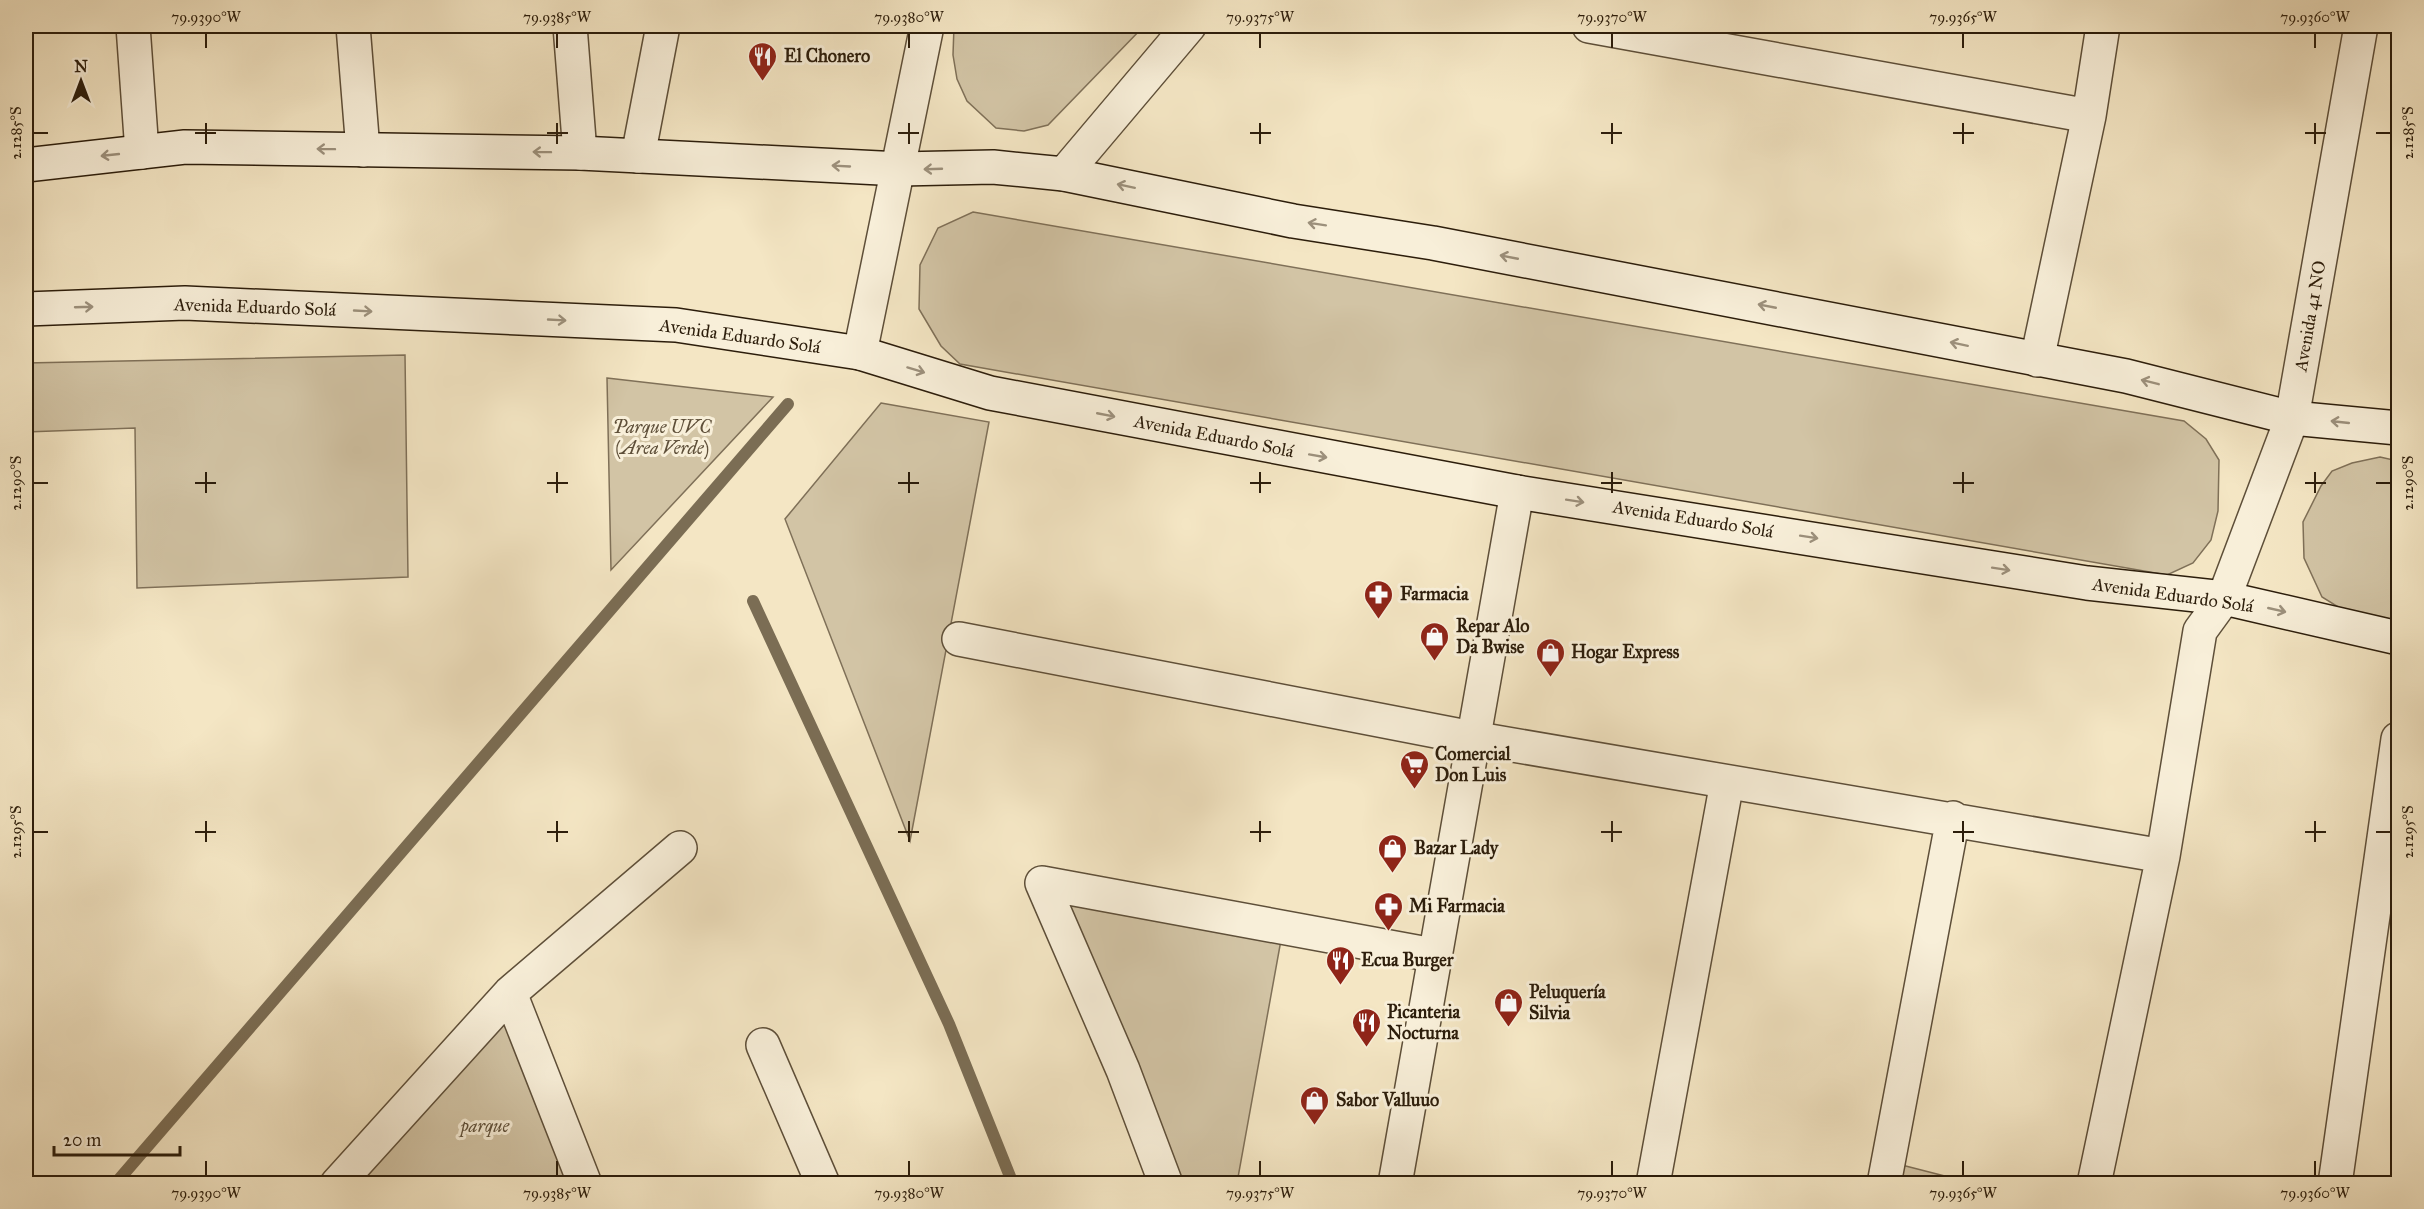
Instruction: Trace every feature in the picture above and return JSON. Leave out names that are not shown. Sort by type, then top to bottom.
[{"type":"street","points":[[133,26],[142,152]]},
{"type":"street","points":[[353,26],[363,150]]},
{"type":"street","points":[[570,26],[580,153]]},
{"type":"street","points":[[638,156],[663,26]]},
{"type":"street","points":[[860,353],[900,170],[927,26]]},
{"type":"street","points":[[1064,174],[1189,26]]},
{"type":"street","points":[[1589,26],[2089,116]]},
{"type":"street","points":[[2037,360],[2089,116],[2103,26]]},
{"type":"street","name":"Avenida 41 NO","points":[[2094,1184],[2163,856],[2200,631],[2224,598],[2292,418],[2361,26]]},
{"type":"street","points":[[26,165],[185,147],[580,153],[900,170],[993,167],[1064,174],[1293,220],[1433,243],[2126,376],[2292,418],[2398,428]]},
{"type":"street","name":"Avenida Eduardo Solá","points":[[26,309],[185,303],[676,325],[860,353],[990,393],[1517,492],[2087,583],[2224,598],[2398,638]]},
{"type":"street","points":[[1395,1184],[1433,955],[1517,492]]},
{"type":"street","points":[[959,639],[1472,738],[1953,818],[2163,856]]},
{"type":"street","points":[[2335,1184],[2398,739]]},
{"type":"street","points":[[1653,1184],[1727,782]]},
{"type":"street","points":[[1884,1184],[1953,818]]},
{"type":"street","points":[[337,1184],[510,993],[680,848]]},
{"type":"street","points":[[1166,1184],[1123,1070],[1042,883],[1433,955]]},
{"type":"street","points":[[510,993],[585,1184]]},
{"type":"street","points":[[763,1045],[823,1184]]},
{"type":"green space","points":[[954,26],[1144,26],[1048,125],[1024,131],[996,128],[967,101],[957,79],[953,55]]},
{"type":"green space","points":[[973,212],[2184,421],[2206,439],[2219,460],[2218,511],[2211,540],[2193,563],[2167,575],[960,364],[941,346],[919,309],[920,265],[938,228]]},
{"type":"green space","points":[[405,355],[408,577],[137,588],[135,428],[26,432],[26,363]]},
{"type":"green space","name":"Parque UVC (Area Verde)","points":[[607,378],[773,397],[611,570]]},
{"type":"green space","points":[[881,403],[989,422],[910,841],[785,519]]},
{"type":"green space","points":[[2380,457],[2398,461],[2398,623],[2351,615],[2322,597],[2304,558],[2303,522],[2321,486],[2332,471],[2352,463]]},
{"type":"green space","points":[[1055,885],[1283,929],[1237,1183],[1169,1183]]},
{"type":"green space","name":"parque","points":[[505,1019],[570,1183],[350,1183]]},
{"type":"green space","points":[[1894,1163],[1972,1183],[1891,1184]]},
{"type":"waterway","points":[[115,1184],[788,404]]},
{"type":"waterway","points":[[753,601],[949,1024],[1013,1184]]},
{"type":"place","name":"El Chonero","points":[[763,82]]},
{"type":"place","name":"Farmacia","points":[[1379,620]]},
{"type":"place","name":"Repar Alo Da Bwise","points":[[1435,662]]},
{"type":"place","name":"Hogar Express","points":[[1550,678]]},
{"type":"place","name":"Comercial Don Luis","points":[[1414,790]]},
{"type":"place","name":"Bazar Lady","points":[[1393,874]]},
{"type":"place","name":"Mi Farmacia","points":[[1388,932]]},
{"type":"place","name":"Ecua Burger","points":[[1340,986]]},
{"type":"place","name":"Peluquería Silvia","points":[[1508,1028]]},
{"type":"place","name":"Picanteria Nocturna","points":[[1366,1048]]},
{"type":"place","name":"Sabor Valluuo","points":[[1315,1126]]}]
